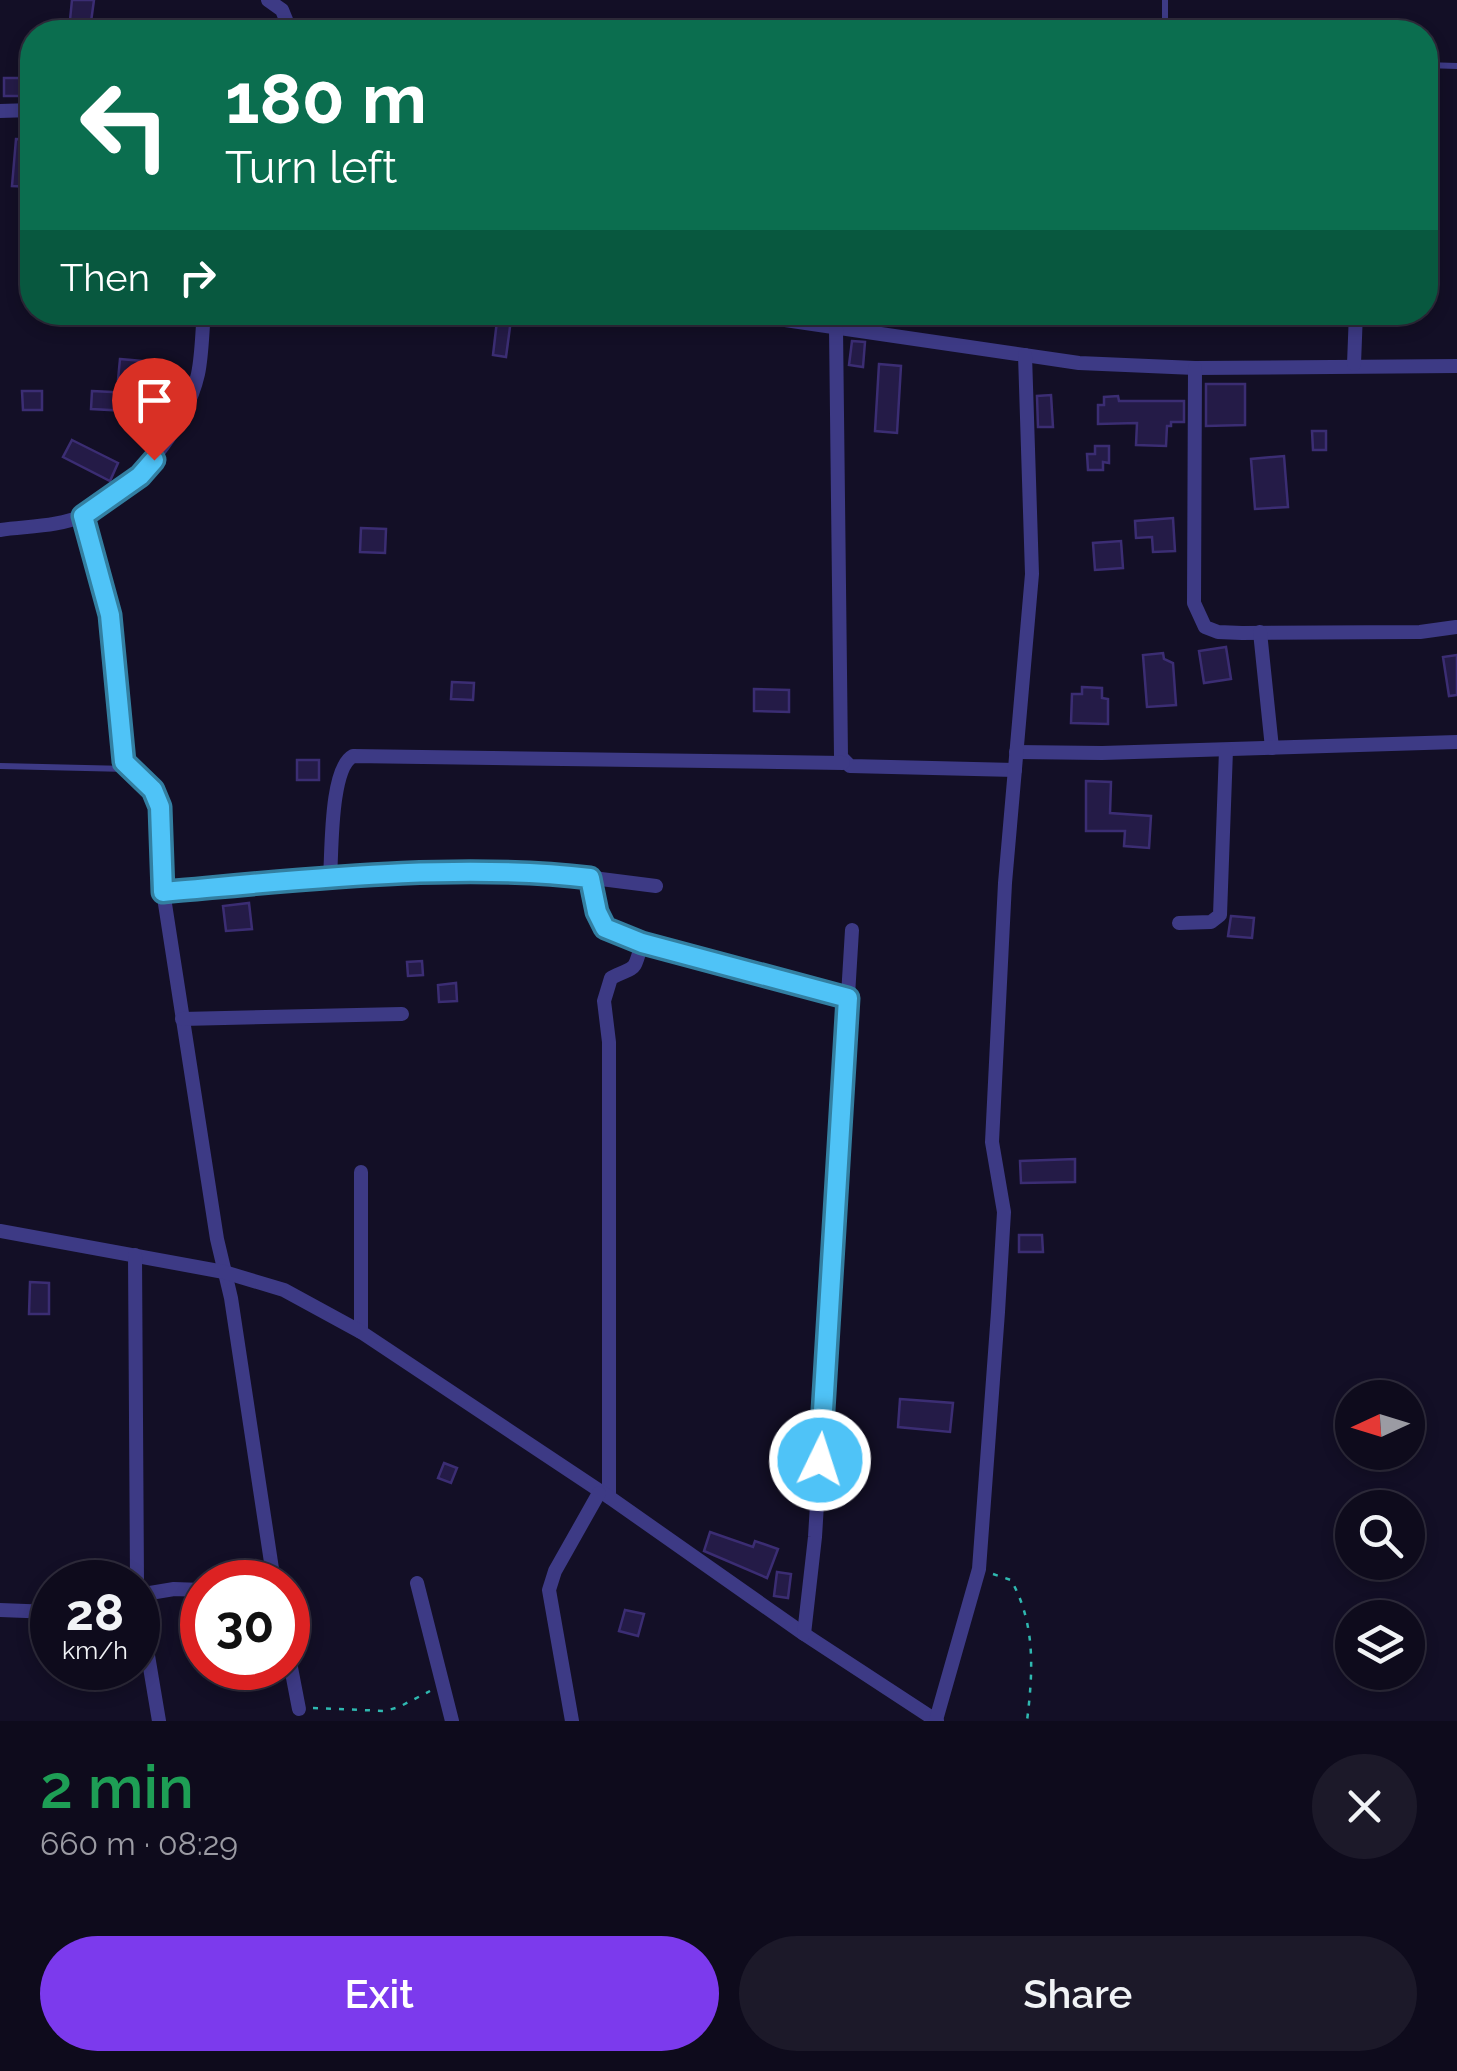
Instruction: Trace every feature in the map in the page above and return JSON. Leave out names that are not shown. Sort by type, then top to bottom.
[{"type":"street","points":[[268,0],[282,10],[286,20]]},
{"type":"street","points":[[0,530],[83,516],[140,476],[154,460],[194,389],[203,325]]},
{"type":"street","points":[[816,325],[1079,363],[1194,368],[1457,366]]},
{"type":"street","points":[[1354,364],[1356,325]]},
{"type":"street","points":[[836,328],[843,763]]},
{"type":"street","points":[[0,1231],[224,1272],[284,1290],[361,1332],[937,1720],[979,1568],[1004,1212],[992,1142],[1005,883],[1032,574],[1025,355]]},
{"type":"street","points":[[1194,368],[1194,603],[1205,627],[1218,632],[1420,632],[1456,627]]},
{"type":"street","points":[[83,516],[107,595],[122,746],[129,770],[153,790],[160,807],[163,892],[271,1560]]},
{"type":"street","points":[[1260,632],[1272,748]]},
{"type":"street","points":[[1016,752],[1457,742]]},
{"type":"street","points":[[1179,923],[1211,922],[1220,916],[1226,750]]},
{"type":"street","points":[[330,878],[337,784],[342,765],[353,756],[843,763],[1015,770]]},
{"type":"street","points":[[163,892],[330,878],[546,872],[656,886]]},
{"type":"street","points":[[590,878],[597,912],[605,928],[642,943],[848,998]]},
{"type":"street","points":[[804,1634],[815,1537],[852,930]]},
{"type":"street","points":[[572,1721],[549,1590],[556,1571],[604,1495],[609,1042],[604,1001],[611,978],[628,974],[635,967],[642,943]]},
{"type":"street","points":[[182,1018],[402,1014]]},
{"type":"street","points":[[360,1172],[361,1332]]},
{"type":"street","points":[[135,1255],[137,1560]]},
{"type":"street","points":[[417,1584],[452,1721]]},
{"type":"street","points":[[0,1610],[30,1611]]},
{"type":"street","points":[[153,1690],[159,1721]]},
{"type":"street","points":[[295,1690],[299,1709]]},
{"type":"lane","points":[[0,766],[129,770]]},
{"type":"path","points":[[979,1568],[1010,1580],[1021,1598],[1030,1632],[1032,1683],[1028,1721]]},
{"type":"path","points":[[299,1709],[384,1711],[421,1693],[442,1688]]},
{"type":"building","points":[[72,0],[94,0],[91,20],[70,20]]},
{"type":"building","points":[[4,78],[20,78],[20,96],[4,96]]},
{"type":"building","points":[[16,139],[20,139],[20,186],[12,186]]},
{"type":"building","points":[[496,325],[510,325],[506,357],[493,355]]},
{"type":"building","points":[[852,341],[865,342],[863,367],[849,365]]},
{"type":"building","points":[[120,359],[142,361],[140,382],[118,380]]},
{"type":"building","points":[[879,364],[901,366],[897,433],[875,431]]},
{"type":"building","points":[[1206,384],[1245,384],[1245,425],[1206,426]]},
{"type":"building","points":[[22,391],[42,391],[42,410],[23,410]]},
{"type":"building","points":[[92,391],[112,392],[160,418],[152,434],[124,419],[128,411],[91,409]]},
{"type":"building","points":[[1051,395],[1053,427],[1038,427],[1037,396]]},
{"type":"building","points":[[1118,396],[1119,401],[1184,401],[1184,422],[1167,426],[1166,446],[1136,445],[1137,423],[1098,424],[1098,405],[1104,405],[1104,397]]},
{"type":"building","points":[[1312,431],[1326,431],[1326,450],[1313,450]]},
{"type":"building","points":[[72,440],[118,463],[110,481],[63,457]]},
{"type":"building","points":[[1095,446],[1109,446],[1109,463],[1103,462],[1103,470],[1088,470],[1087,454],[1095,454]]},
{"type":"building","points":[[1284,456],[1288,507],[1255,509],[1251,459]]},
{"type":"building","points":[[1173,518],[1175,551],[1153,552],[1152,537],[1136,538],[1135,521]]},
{"type":"building","points":[[361,528],[386,529],[385,553],[360,552]]},
{"type":"building","points":[[1121,541],[1123,568],[1095,570],[1093,543]]},
{"type":"building","points":[[1226,647],[1231,679],[1204,683],[1199,651]]},
{"type":"building","points":[[1163,653],[1164,659],[1173,663],[1176,705],[1147,707],[1143,655]]},
{"type":"building","points":[[1457,655],[1457,695],[1449,696],[1443,657]]},
{"type":"building","points":[[452,682],[474,683],[473,700],[451,699]]},
{"type":"building","points":[[1082,687],[1102,688],[1102,698],[1108,699],[1108,724],[1071,723],[1072,694],[1082,694]]},
{"type":"building","points":[[754,689],[789,690],[789,712],[754,711]]},
{"type":"building","points":[[297,760],[319,760],[319,780],[297,780]]},
{"type":"building","points":[[1086,781],[1111,782],[1110,813],[1151,816],[1149,848],[1124,846],[1125,831],[1086,831]]},
{"type":"building","points":[[249,903],[252,929],[226,931],[223,906]]},
{"type":"building","points":[[1231,916],[1254,918],[1252,938],[1228,936]]},
{"type":"building","points":[[422,961],[423,975],[408,976],[407,962]]},
{"type":"building","points":[[456,983],[457,1001],[439,1002],[438,985]]},
{"type":"building","points":[[1075,1159],[1075,1182],[1021,1183],[1020,1161]]},
{"type":"building","points":[[1019,1235],[1042,1235],[1043,1252],[1019,1252]]},
{"type":"building","points":[[30,1282],[49,1283],[49,1314],[29,1314]]},
{"type":"building","points":[[900,1399],[953,1403],[950,1432],[898,1427]]},
{"type":"building","points":[[444,1463],[457,1468],[451,1483],[438,1478]]},
{"type":"building","points":[[710,1532],[753,1547],[755,1541],[778,1549],[767,1578],[704,1551]]},
{"type":"building","points":[[777,1572],[791,1574],[788,1598],[774,1596]]},
{"type":"building","points":[[625,1610],[644,1614],[638,1636],[619,1631]]},
{"type":"route","points":[[154,460],[140,476],[83,516],[107,595],[124,762],[153,790],[160,807],[163,892],[330,878],[546,872],[590,878],[597,912],[605,928],[642,943],[848,998],[820,1460]]}]
